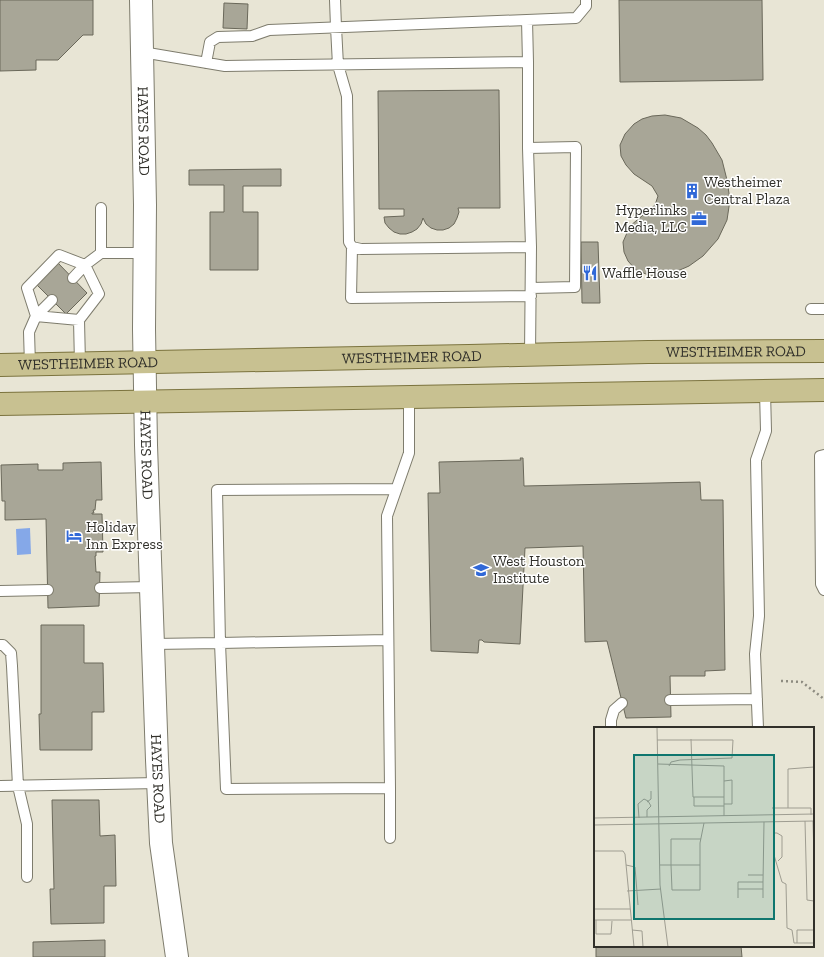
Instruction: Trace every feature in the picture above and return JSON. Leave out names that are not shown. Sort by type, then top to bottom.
[{"type":"main road","name":"WESTHEIMER ROAD","points":[[0,365],[648,352],[824,351]]},
{"type":"main road","points":[[0,404],[824,390]]},
{"type":"street","name":"HAYES ROAD","points":[[141,0],[145,205],[144,362],[158,783],[161,843],[177,957]]},
{"type":"lane","points":[[335,0],[338,65],[347,96],[349,242],[352,247],[351,298],[531,292],[575,287],[576,147],[528,148]]},
{"type":"lane","points":[[206,63],[210,42],[218,37],[252,36],[269,30],[576,18],[586,6],[586,0]]},
{"type":"lane","points":[[527,20],[528,148],[531,247],[530,355]]},
{"type":"lane","points":[[142,52],[225,66],[528,62]]},
{"type":"lane","points":[[101,208],[101,253]]},
{"type":"lane","points":[[352,247],[361,249],[531,247]]},
{"type":"lane","points":[[73,278],[85,265],[101,253],[145,253]]},
{"type":"lane","points":[[36,316],[27,288],[59,255],[85,265],[100,294],[79,320],[80,364]]},
{"type":"lane","points":[[30,365],[29,332],[36,316],[52,300]]},
{"type":"lane","points":[[811,309],[824,309]]},
{"type":"lane","points":[[36,316],[79,320]]},
{"type":"lane","points":[[758,727],[755,654],[759,616],[756,460],[766,431],[765,391]]},
{"type":"lane","points":[[390,838],[387,516],[409,453],[409,397]]},
{"type":"lane","points":[[824,455],[820,456],[821,584],[824,590]]},
{"type":"lane","points":[[390,788],[226,789],[220,643],[217,490],[396,489]]},
{"type":"lane","points":[[100,588],[151,587]]},
{"type":"lane","points":[[0,591],[48,590]]},
{"type":"lane","points":[[153,644],[388,640]]},
{"type":"lane","points":[[0,645],[3,645],[11,653],[18,786],[27,824],[27,877]]},
{"type":"lane","points":[[670,700],[757,699]]},
{"type":"lane","points":[[611,727],[611,720],[614,710],[622,703]]},
{"type":"lane","points":[[0,786],[158,783]]},
{"type":"path","points":[[781,681],[802,682],[824,700]]},
{"type":"water","points":[[30,528],[31,554],[17,555],[16,529]]},
{"type":"building","points":[[0,0],[93,0],[93,35],[83,35],[58,60],[36,60],[36,70],[0,71]]},
{"type":"building","points":[[619,0],[762,0],[763,80],[620,82]]},
{"type":"building","points":[[224,3],[248,4],[247,29],[223,28]]},
{"type":"building","points":[[499,90],[500,208],[458,208],[459,212],[457,218],[454,224],[449,228],[437,230],[431,228],[426,224],[423,218],[421,224],[412,232],[400,234],[394,232],[385,223],[384,217],[404,216],[404,209],[379,209],[378,91]]},
{"type":"building","name":"Westheimer Central Plaza","points":[[665,115],[681,118],[698,128],[706,135],[722,160],[730,200],[727,220],[718,239],[703,256],[689,266],[673,273],[651,276],[636,270],[628,261],[624,252],[623,242],[630,226],[655,205],[658,196],[652,186],[634,174],[626,165],[621,156],[620,145],[625,134],[634,124],[642,119],[652,116]]},
{"type":"building","points":[[281,169],[281,186],[243,186],[243,212],[258,212],[258,270],[210,270],[210,212],[224,212],[224,185],[189,185],[189,170]]},
{"type":"building","name":"Waffle House","points":[[581,242],[598,242],[600,303],[582,303]]},
{"type":"building","points":[[58,263],[87,293],[66,314],[37,285]]},
{"type":"building","points":[[520,458],[523,458],[524,486],[700,482],[701,500],[723,500],[725,670],[705,671],[705,676],[670,676],[671,717],[626,718],[607,641],[585,642],[583,546],[525,548],[520,644],[484,642],[479,640],[478,653],[431,651],[428,493],[440,493],[439,462],[521,460]]},
{"type":"building","name":"Holiday Inn Express","points":[[101,462],[102,500],[96,500],[95,510],[93,510],[94,513],[92,513],[102,514],[103,552],[96,552],[95,556],[96,572],[100,572],[99,606],[48,608],[46,519],[5,520],[5,501],[2,501],[1,465],[38,464],[38,470],[63,470],[63,463]]},
{"type":"building","points":[[41,625],[84,625],[84,663],[103,663],[104,712],[92,712],[92,750],[40,750],[39,714],[41,714]]},
{"type":"building","points":[[52,800],[99,800],[100,836],[115,835],[116,886],[104,886],[104,923],[51,924],[50,889],[54,889]]},
{"type":"building","points":[[105,940],[105,957],[33,957],[33,942]]},
{"type":"building","points":[[596,947],[741,947],[742,957],[596,957]]},
{"type":"place","name":"Westheimer Central Plaza","points":[[692,191]]},
{"type":"place","name":"Hyperlinks Media, LLC","points":[[699,219]]},
{"type":"place","name":"Waffle House","points":[[590,273]]},
{"type":"place","name":"Holiday Inn Express","points":[[74,536]]},
{"type":"place","name":"West Houston Institute","points":[[481,570]]}]
